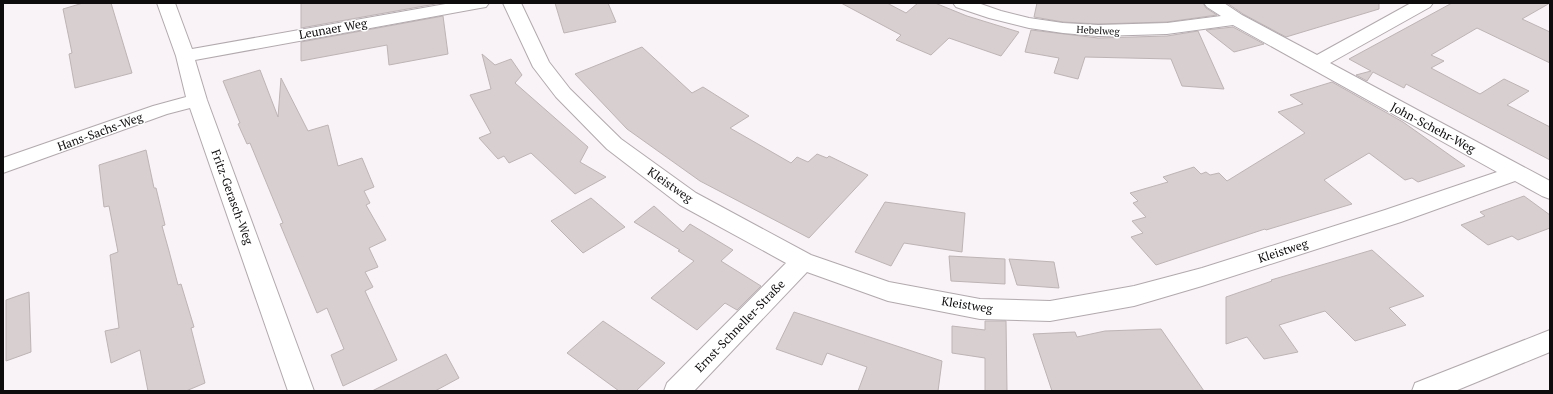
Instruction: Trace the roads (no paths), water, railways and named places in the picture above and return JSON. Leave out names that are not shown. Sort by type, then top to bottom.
[{"type":"street","name":"Fritz-Gerasch-Weg","points":[[166,3],[185,56],[197,100],[301,391]]},
{"type":"street","name":"Leunaer Weg","points":[[185,56],[480,3]]},
{"type":"street","name":"Kleistweg","points":[[512,3],[540,62],[563,93],[614,144],[688,199],[803,261],[888,291],[980,309],[1050,311],[1134,296],[1202,277],[1393,216],[1516,173]]},
{"type":"street","name":"Hebelweg","points":[[962,3],[1038,24],[1106,32],[1166,29],[1236,19]]},
{"type":"street","name":"John-Schehr-Weg","points":[[1213,3],[1236,19],[1550,191]]},
{"type":"street","points":[[1316,62],[1424,3]]},
{"type":"street","name":"Hans-Sachs-Weg","points":[[3,166],[160,110],[197,100]]},
{"type":"street","name":"Ernst-Schneller-Straße","points":[[677,391],[803,261]]},
{"type":"street","points":[[1425,391],[1550,341]]}]
